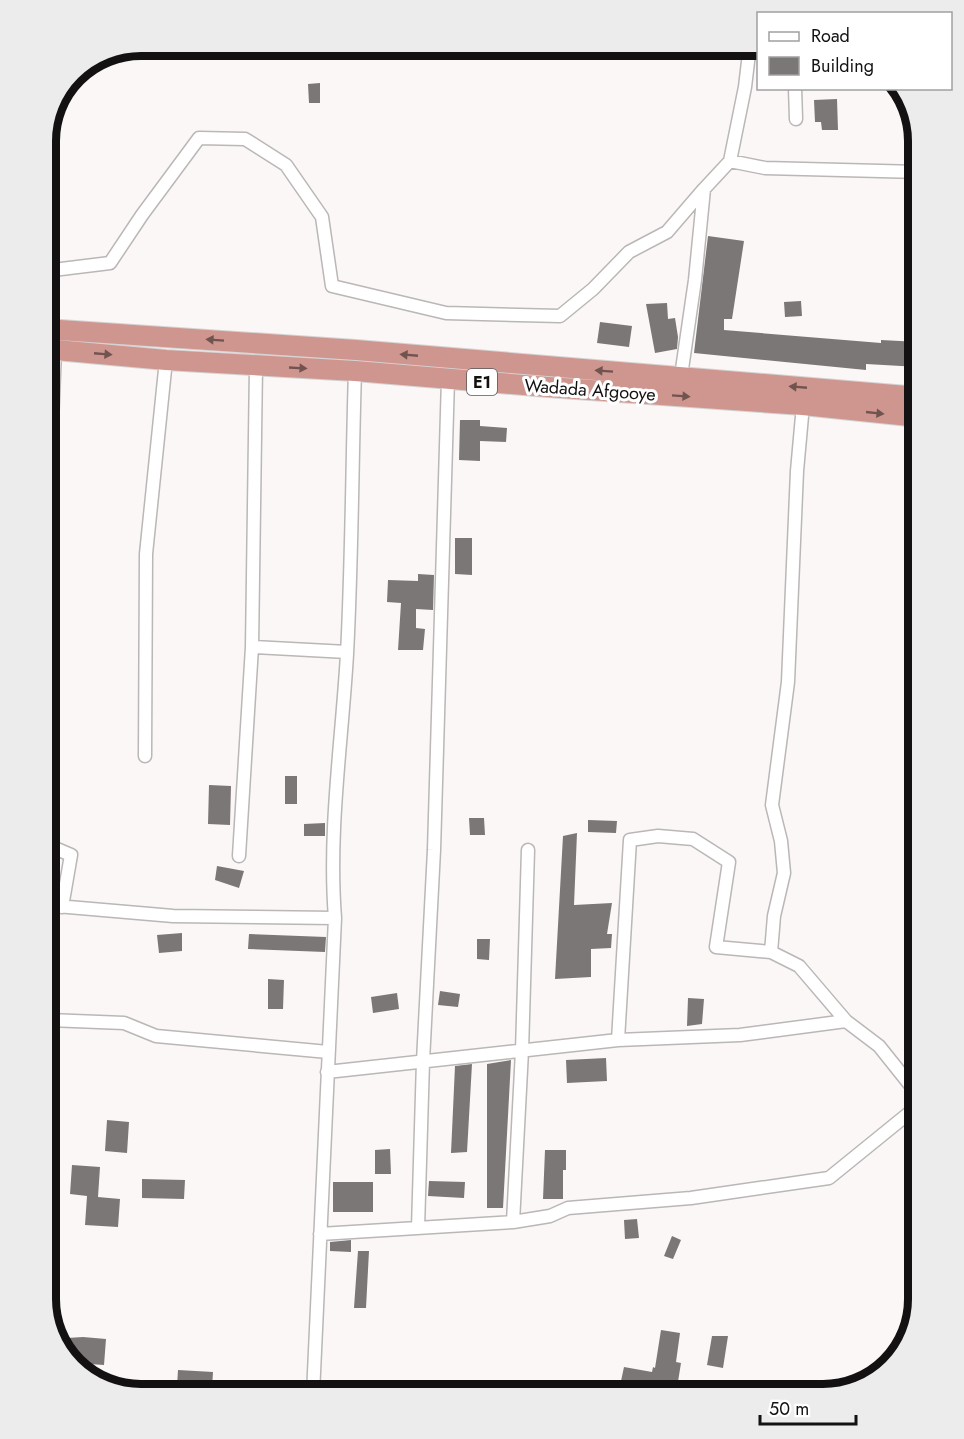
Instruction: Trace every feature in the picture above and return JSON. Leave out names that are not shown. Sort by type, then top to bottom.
[{"type":"highway","name":"Wadada Afgooye","points":[[56,330],[356,350],[908,396]]},
{"type":"highway","name":"Wadada Afgooye","points":[[56,351],[803,405],[908,416]]},
{"type":"street","points":[[56,270],[110,263],[199,138],[245,139],[286,165],[322,217],[332,286],[446,313],[560,316],[593,289],[629,252],[667,232],[730,161],[746,87],[749,56]]},
{"type":"street","points":[[795,90],[796,119]]},
{"type":"street","points":[[730,161],[765,168],[908,172]]},
{"type":"street","points":[[681,376],[695,280],[704,189]]},
{"type":"street","points":[[145,756],[146,554],[166,360]]},
{"type":"street","points":[[239,856],[252,646],[256,366]]},
{"type":"street","points":[[313,1383],[335,918],[333,895],[335,819],[347,651],[355,371]]},
{"type":"street","points":[[418,1228],[423,1061],[434,850],[448,380]]},
{"type":"street","points":[[771,952],[774,916],[784,873],[781,841],[772,805],[788,682],[797,471],[803,405]]},
{"type":"street","points":[[252,646],[347,651]]},
{"type":"street","points":[[618,1040],[630,840],[658,836],[693,839],[729,862],[716,947],[771,952],[799,966],[846,1021],[879,1046],[908,1082]]},
{"type":"street","points":[[56,849],[71,855],[62,906]]},
{"type":"street","points":[[513,1222],[522,1050],[528,850]]},
{"type":"street","points":[[56,906],[173,916],[335,918]]},
{"type":"street","points":[[56,1020],[124,1023],[156,1036],[328,1052]]},
{"type":"street","points":[[327,1072],[618,1040],[740,1035],[846,1021]]},
{"type":"street","points":[[320,1234],[513,1222],[550,1216],[568,1208],[692,1198],[829,1178],[908,1114]]},
{"type":"building","points":[[320,83],[320,103],[309,103],[308,84]]},
{"type":"building","points":[[837,99],[838,130],[822,130],[821,122],[815,122],[814,100]]},
{"type":"building","points":[[708,236],[744,241],[732,319],[724,319],[724,330],[881,343],[881,340],[908,341],[908,366],[866,364],[866,370],[694,353]]},
{"type":"building","points":[[801,301],[802,316],[785,317],[784,302]]},
{"type":"building","points":[[667,303],[668,319],[675,318],[677,349],[655,353],[646,304]]},
{"type":"building","points":[[600,322],[632,326],[629,347],[597,343]]},
{"type":"building","points":[[460,420],[480,420],[480,426],[507,428],[506,442],[480,441],[480,461],[459,460]]},
{"type":"building","points":[[455,538],[472,538],[472,575],[455,574]]},
{"type":"building","points":[[418,574],[434,575],[433,610],[416,609],[416,628],[425,629],[423,650],[398,650],[401,603],[387,602],[388,580],[418,581]]},
{"type":"building","points":[[285,776],[297,776],[297,804],[285,804]]},
{"type":"building","points":[[209,785],[231,786],[230,825],[208,824]]},
{"type":"building","points":[[469,818],[484,818],[485,835],[470,835]]},
{"type":"building","points":[[588,820],[617,821],[616,833],[588,832]]},
{"type":"building","points":[[325,823],[325,836],[304,836],[304,824]]},
{"type":"building","points":[[577,833],[574,905],[612,903],[607,934],[612,934],[611,948],[591,949],[591,977],[555,979],[563,836]]},
{"type":"building","points":[[217,866],[244,871],[239,888],[215,880]]},
{"type":"building","points":[[182,933],[182,951],[159,953],[157,935]]},
{"type":"building","points":[[249,934],[326,937],[325,952],[248,949]]},
{"type":"building","points":[[477,939],[490,939],[489,960],[477,959]]},
{"type":"building","points":[[268,979],[284,980],[283,1009],[268,1009]]},
{"type":"building","points":[[440,991],[460,994],[458,1007],[438,1005]]},
{"type":"building","points":[[397,993],[399,1009],[373,1013],[371,997]]},
{"type":"building","points":[[688,998],[704,999],[702,1024],[687,1026]]},
{"type":"building","points":[[606,1058],[607,1081],[567,1083],[566,1060]]},
{"type":"building","points":[[511,1060],[503,1208],[487,1208],[487,1064]]},
{"type":"building","points":[[472,1064],[467,1152],[451,1153],[455,1066]]},
{"type":"building","points":[[107,1120],[129,1122],[127,1153],[105,1151]]},
{"type":"building","points":[[390,1149],[391,1174],[375,1174],[375,1150]]},
{"type":"building","points":[[545,1150],[566,1150],[563,1199],[543,1199]]},
{"type":"building","points":[[72,1165],[100,1167],[98,1197],[120,1199],[118,1227],[85,1225],[87,1196],[70,1194]]},
{"type":"building","points":[[142,1179],[185,1180],[184,1199],[142,1198]]},
{"type":"building","points":[[429,1181],[465,1182],[464,1198],[428,1196]]},
{"type":"building","points":[[333,1182],[373,1182],[373,1212],[333,1212]]},
{"type":"building","points":[[637,1219],[639,1238],[625,1239],[624,1220]]},
{"type":"building","points":[[672,1236],[681,1240],[673,1259],[664,1256]]},
{"type":"building","points":[[351,1240],[351,1252],[330,1251],[330,1242]]},
{"type":"building","points":[[358,1251],[369,1251],[366,1308],[354,1308]]},
{"type":"building","points":[[661,1330],[680,1333],[676,1362],[681,1363],[678,1384],[621,1381],[624,1367],[652,1372],[653,1367],[655,1368]]},
{"type":"building","points":[[712,1336],[728,1336],[723,1368],[707,1365]]},
{"type":"building","points":[[67,1338],[106,1339],[104,1365],[87,1364],[77,1354]]},
{"type":"building","points":[[178,1370],[213,1372],[212,1383],[177,1383]]}]
